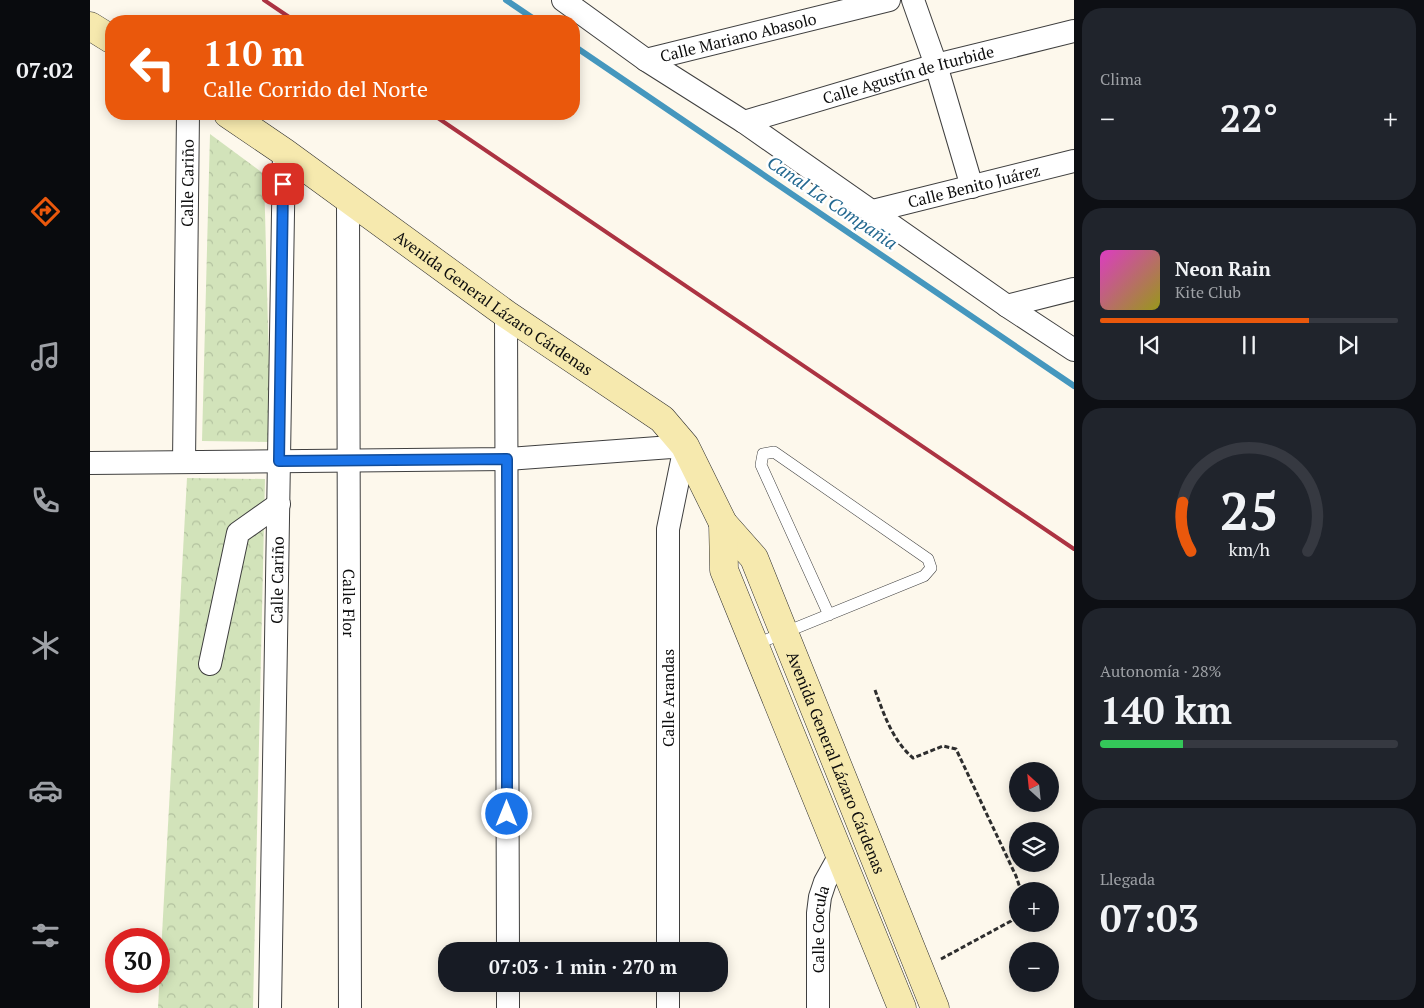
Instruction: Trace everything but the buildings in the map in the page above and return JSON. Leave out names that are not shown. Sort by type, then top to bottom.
[{"type":"street","points":[[563,0],[646,60],[744,122],[1074,350]]},
{"type":"street","name":"Calle Mariano Abasolo","points":[[646,60],[889,0]]},
{"type":"street","points":[[913,0],[936,65],[972,187]]},
{"type":"street","points":[[90,26],[105,35]]},
{"type":"street","name":"Calle Agustín de Iturbide","points":[[744,122],[936,65],[1074,31]]},
{"type":"street","name":"Calle Cariño","points":[[184,462],[188,120]]},
{"type":"street","name":"Avenida General Lázaro Cárdenas","points":[[237,120],[284,152],[506,314],[662,419],[685,446],[723,523],[754,558],[935,1008]]},
{"type":"street","name":"Calle Cariño","points":[[270,1008],[284,152]]},
{"type":"street","name":"Calle Benito Juárez","points":[[873,211],[1074,162]]},
{"type":"street","name":"Calle Flor","points":[[348,199],[350,1008]]},
{"type":"street","points":[[1008,306],[1074,289]]},
{"type":"street","points":[[506,314],[508,942]]},
{"type":"street","points":[[90,463],[507,459],[685,446]]},
{"type":"street","name":"Calle Arandas","points":[[668,942],[668,529],[685,446]]},
{"type":"street","points":[[210,664],[238,534],[279,504]]},
{"type":"street","name":"Avenida General Lázaro Cárdenas","points":[[723,523],[724,570],[902,1008]]},
{"type":"street","name":"Calle Cocula","points":[[818,1008],[818,913],[820,897],[825,882],[840,855]]},
{"type":"street","points":[[508,992],[508,1008]]},
{"type":"street","points":[[668,992],[668,1008]]},
{"type":"lane","points":[[754,645],[829,615],[924,576],[931,568],[928,559],[774,452],[763,454],[761,464],[829,615]]},
{"type":"path","points":[[875,690],[890,728],[902,748],[913,758],[943,746],[956,749],[1018,882]]},
{"type":"path","points":[[920,968],[949,956],[1009,922]]},
{"type":"green space","points":[[210,134],[264,174],[271,442],[202,441]]},
{"type":"green space","points":[[187,478],[265,479],[253,1008],[158,1008],[159,993],[170,993],[170,928],[162,928]]},
{"type":"waterway","name":"Canal La Compañia","points":[[506,0],[528,15]]},
{"type":"waterway","name":"Canal La Compañia","points":[[580,50],[1074,386]]},
{"type":"railway","points":[[264,0],[286,15]]},
{"type":"railway","points":[[441,120],[1074,549]]},
{"type":"route","points":[[283,184],[279,461],[507,459],[507,814]]}]
